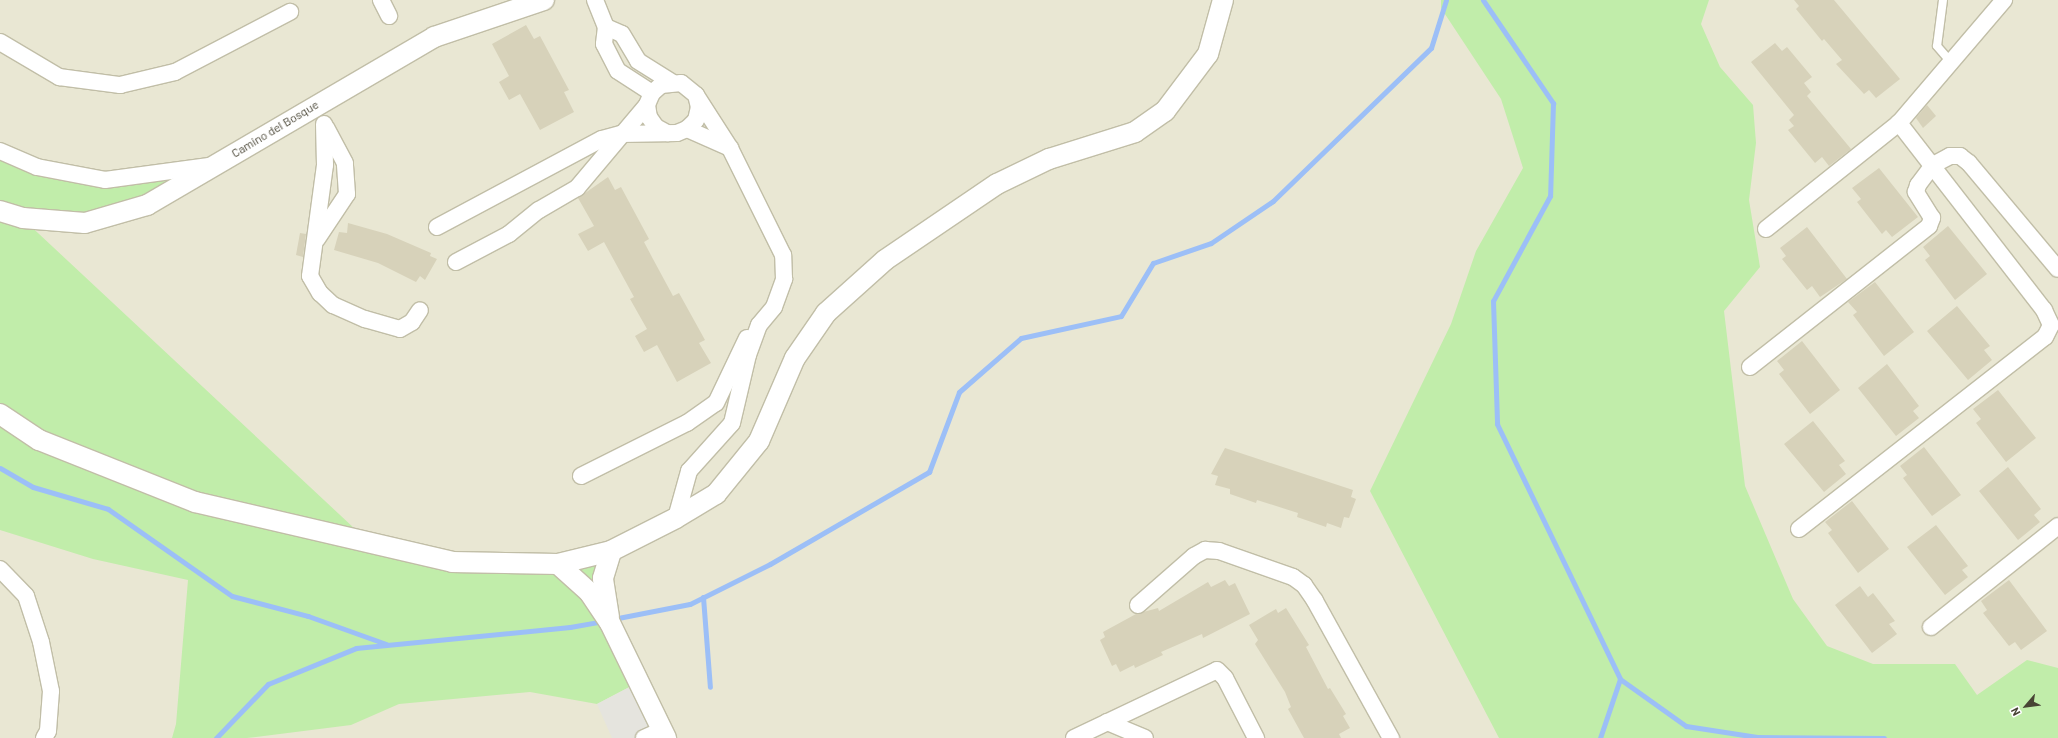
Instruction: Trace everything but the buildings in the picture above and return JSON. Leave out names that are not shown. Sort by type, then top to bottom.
[{"type":"street","points":[[381,0],[389,16]]},
{"type":"street","name":"Camino del Bosque","points":[[0,211],[23,218],[85,223],[147,205],[316,104],[434,37],[544,0]]},
{"type":"street","points":[[594,0],[606,27],[604,44],[618,71],[650,99]]},
{"type":"street","points":[[0,414],[39,440],[195,502],[452,562],[558,564],[611,550],[676,518],[716,494],[759,441],[794,358],[826,313],[885,260],[997,184],[1049,159],[1135,132],[1165,111],[1208,54],[1222,0]]},
{"type":"street","points":[[1766,229],[1899,123],[2004,0]]},
{"type":"street","points":[[0,42],[59,77],[120,85],[175,72],[290,12]]},
{"type":"street","points":[[606,27],[622,34],[638,61],[672,82]]},
{"type":"street","points":[[456,262],[509,234],[539,210],[578,188],[602,162],[621,134],[660,85],[672,82],[681,83],[696,95],[730,148],[782,255],[784,279],[774,307],[742,344],[716,403],[688,423],[581,476]]},
{"type":"street","points":[[687,130],[697,114],[696,95]]},
{"type":"street","points":[[650,99],[649,117],[656,127],[667,133]]},
{"type":"street","points":[[315,243],[346,194],[345,162],[324,124],[316,104]]},
{"type":"street","points":[[1799,529],[2045,337],[2051,325],[2044,310],[1899,123]]},
{"type":"street","points":[[324,124],[325,165],[310,276],[320,293],[333,305],[364,319],[400,329],[412,322],[420,310]]},
{"type":"street","points":[[437,226],[602,139],[621,134],[667,133],[687,130],[730,148]]},
{"type":"street","points":[[0,151],[37,167],[105,180],[212,166]]},
{"type":"street","points":[[1750,368],[1929,226],[1930,213],[1916,192],[1933,165],[1950,156],[1960,156],[2058,269]]},
{"type":"street","points":[[676,518],[689,471],[732,423],[748,355],[759,325]]},
{"type":"street","points":[[1931,627],[2058,526]]},
{"type":"street","points":[[610,623],[603,578],[611,550]]},
{"type":"street","points":[[1138,605],[1194,556],[1205,550],[1219,550],[1292,576],[1304,585],[1315,601],[1391,738]]},
{"type":"street","points":[[558,564],[589,592],[610,623],[664,734],[644,738]]},
{"type":"street","points":[[0,569],[26,596],[41,642],[51,691],[48,731],[44,738]]},
{"type":"street","points":[[1074,738],[1217,670],[1225,678],[1256,738]]},
{"type":"street","points":[[1108,722],[1146,738]]},
{"type":"lane","points":[[1943,0],[1937,46],[1951,62]]},
{"type":"shaded area","points":[[0,0],[2058,0],[2058,738],[0,738]]},
{"type":"shaded area","points":[[639,682],[662,730],[644,738],[612,738],[597,704]]},
{"type":"green space","points":[[1441,0],[1709,0],[1701,24],[1720,67],[1753,105],[1756,143],[1749,200],[1760,267],[1724,311],[1745,486],[1793,599],[1827,646],[1873,664],[1955,664],[1977,695],[2027,660],[2058,668],[2058,738],[1499,738],[1370,491],[1451,324],[1476,251],[1523,168],[1501,99],[1441,8]]},
{"type":"green space","points":[[0,151],[70,175],[212,166],[85,223],[23,219],[370,543],[452,562],[611,551],[603,578],[639,682],[597,704],[530,692],[399,704],[351,725],[247,738],[172,738],[176,724],[188,580],[93,559],[0,530]]},
{"type":"waterway","points":[[618,618],[690,604],[770,564],[929,472],[959,392],[1021,338],[1121,316],[1153,263],[1211,243],[1273,201],[1431,48],[1446,0]]},
{"type":"waterway","points":[[1483,0],[1553,103],[1550,196],[1493,301],[1497,424],[1620,679],[1686,726],[1757,737],[1884,738]]},
{"type":"waterway","points":[[0,468],[33,487],[108,509],[232,596],[308,616],[386,644]]},
{"type":"waterway","points":[[703,597],[710,687]]},
{"type":"waterway","points":[[216,738],[268,684],[356,648],[570,627],[598,622]]},
{"type":"waterway","points":[[1600,738],[1620,679]]}]
